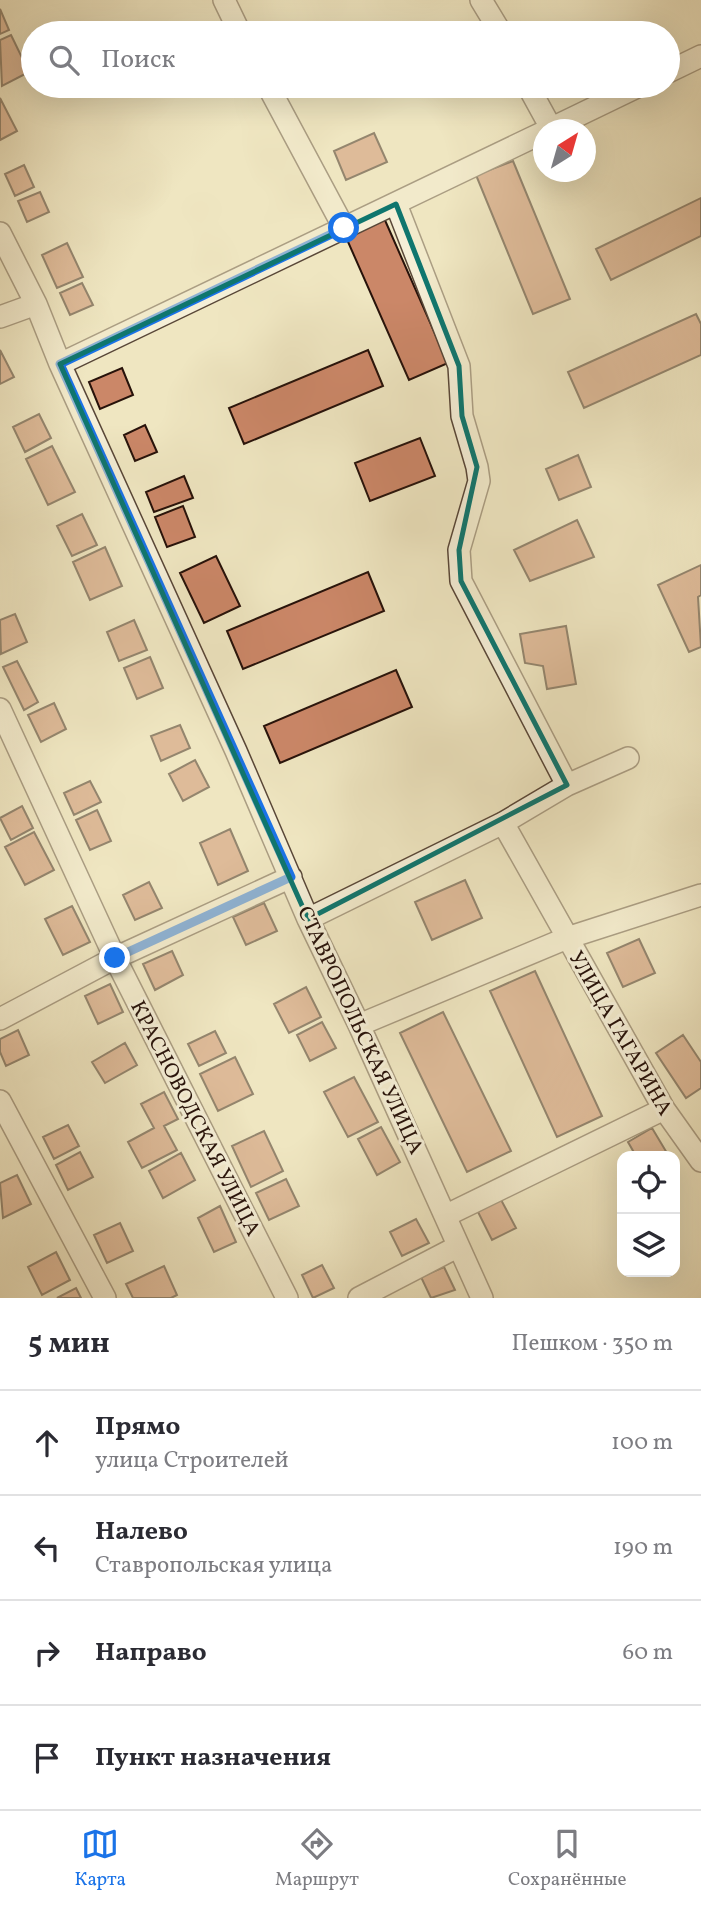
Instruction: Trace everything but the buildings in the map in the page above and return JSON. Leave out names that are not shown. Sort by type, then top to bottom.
[{"type":"street","points":[[224,0],[234,21]]},
{"type":"street","points":[[481,0],[494,21]]},
{"type":"street","points":[[680,66],[701,55]]},
{"type":"street","points":[[274,98],[344,228]]},
{"type":"street","points":[[533,98],[543,119]]},
{"type":"street","points":[[571,119],[614,98]]},
{"type":"street","points":[[60,364],[533,137]]},
{"type":"street","points":[[396,204],[459,366],[462,416],[477,467],[479,481],[459,550],[458,572],[567,786]]},
{"type":"street","name":"СТАВРОПОЛЬСКАЯ УЛИЦА","points":[[0,233],[36,304],[60,364],[308,919],[447,1215],[457,1247],[482,1298]]},
{"type":"street","points":[[0,317],[36,304]]},
{"type":"street","name":"КРАСНОВОДСКАЯ УЛИЦА","points":[[0,709],[115,958],[287,1298]]},
{"type":"street","points":[[308,919],[503,823],[567,786],[628,758]]},
{"type":"street","name":"УЛИЦА ГАГАРИНА","points":[[503,823],[664,1109],[701,1161]]},
{"type":"street","points":[[0,1019],[115,958],[291,877]]},
{"type":"street","points":[[359,1025],[567,939],[701,895]]},
{"type":"street","points":[[0,1101],[105,1298]]},
{"type":"street","points":[[447,1215],[664,1109]]},
{"type":"street","points":[[359,1298],[457,1247]]},
{"type":"highlighted area","points":[[396,204],[459,366],[462,416],[477,467],[459,550],[461,581],[567,785],[308,919],[60,364]]},
{"type":"route","points":[[115,958],[291,877],[60,364],[344,228]]}]
